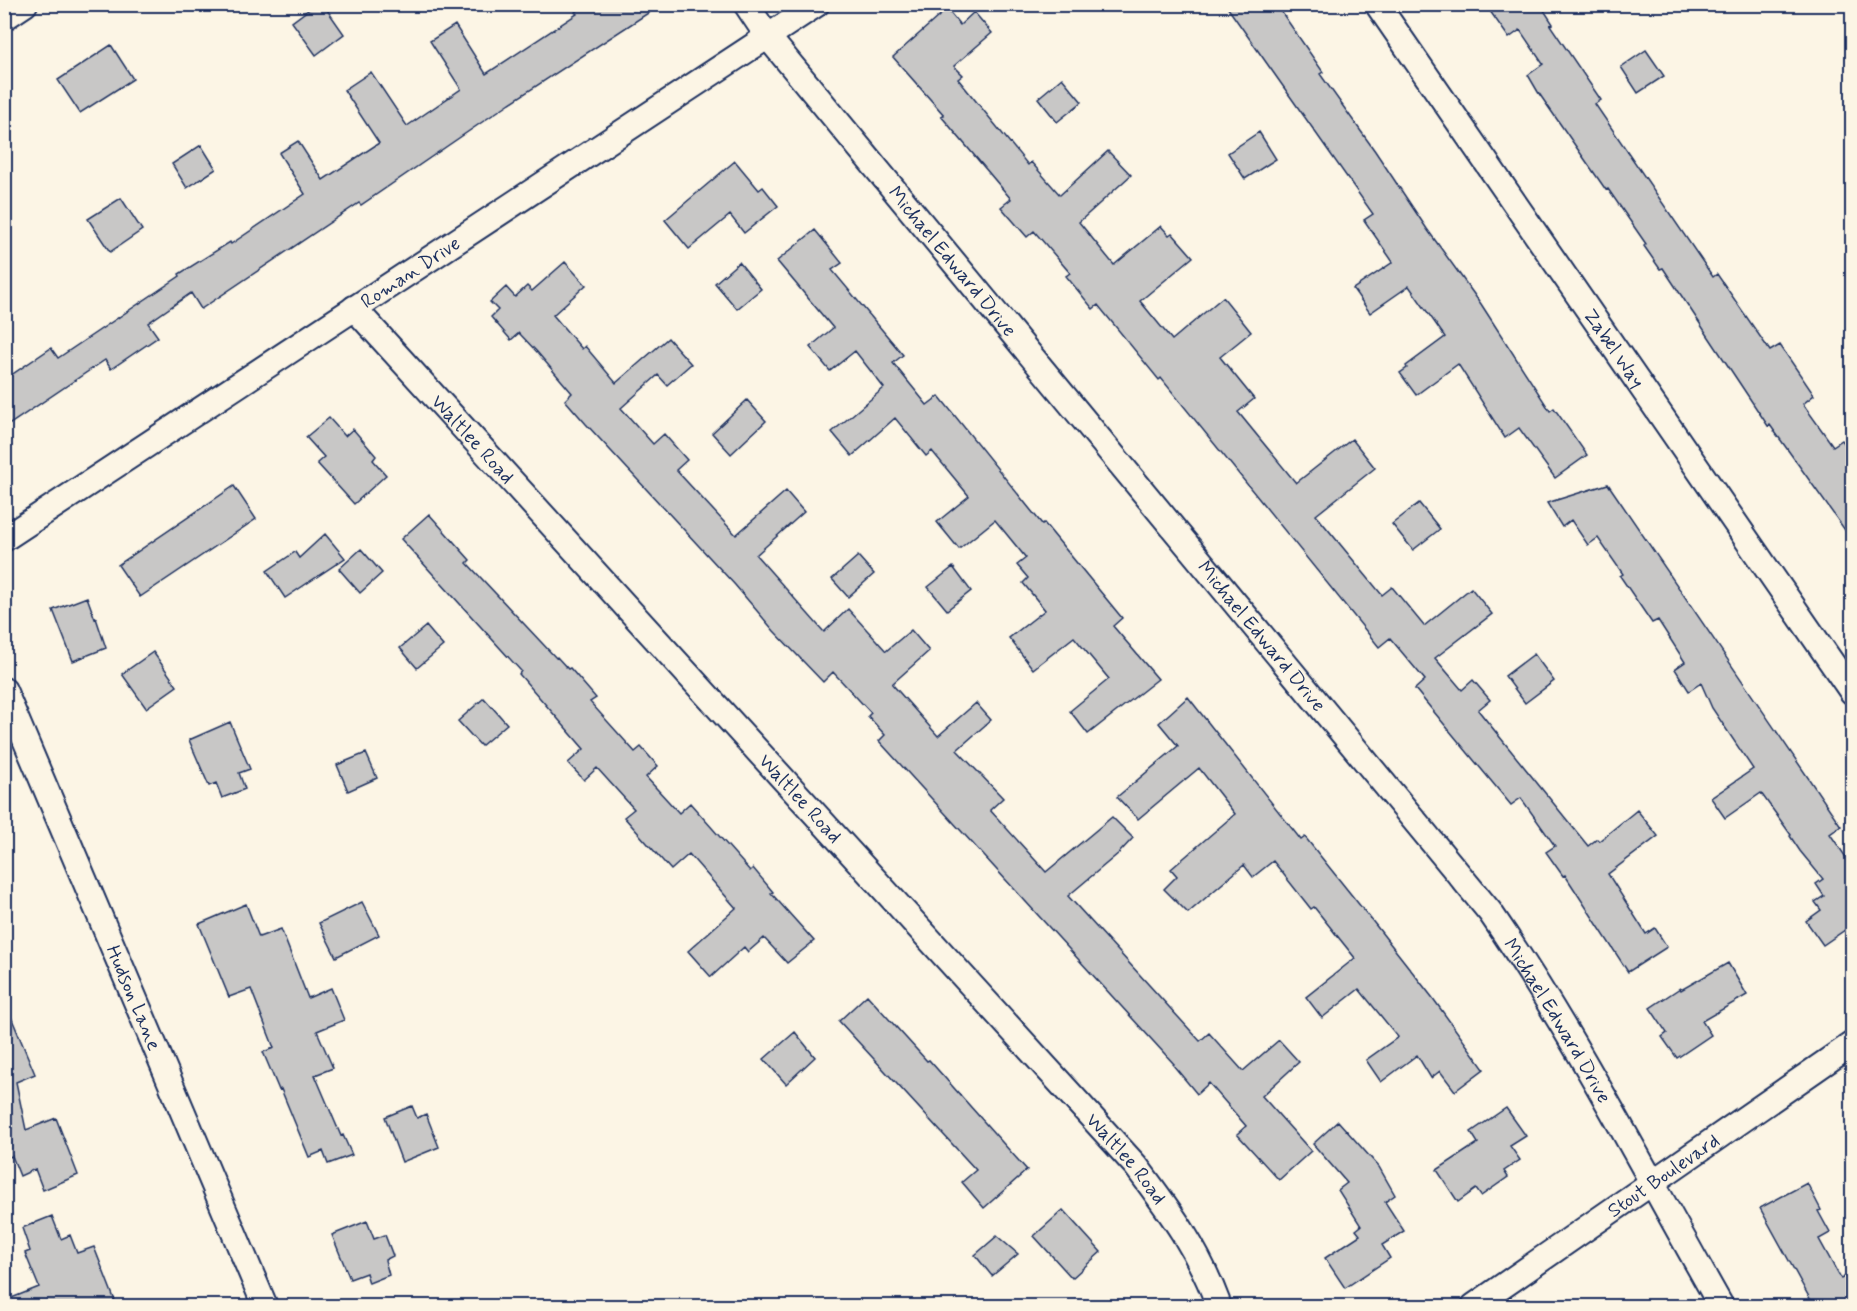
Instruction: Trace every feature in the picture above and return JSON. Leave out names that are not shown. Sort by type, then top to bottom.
[{"type":"street","points":[[4,18],[25,4]]},
{"type":"street","name":"Michael Edward Drive","points":[[746,4],[768,37],[1490,912],[1528,968],[1653,1183],[1721,1306]]},
{"type":"street","name":"Roman Drive","points":[[4,539],[817,4]]},
{"type":"street","name":"Zabel Way","points":[[1377,4],[1852,692]]},
{"type":"street","name":"Waltlee Road","points":[[354,308],[1136,1166],[1177,1220],[1194,1248],[1220,1306]]},
{"type":"street","name":"Hudson Lane","points":[[4,690],[265,1306]]},
{"type":"street","name":"Stout Boulevard","points":[[1474,1306],[1852,1044]]},
{"type":"building","points":[[316,4],[323,4],[344,34],[316,55],[292,22]]},
{"type":"building","points":[[587,4],[662,4],[201,309],[191,293],[148,323],[158,337],[111,369],[105,360],[4,428],[4,380],[51,348],[58,358],[180,276],[179,274],[230,242],[231,244],[305,194],[279,153],[298,141],[323,180],[379,143],[344,90],[371,72],[407,126],[461,89],[430,41],[455,25],[486,74],[577,14],[575,12]]},
{"type":"building","points":[[1225,4],[1276,4],[1323,72],[1320,74],[1481,304],[1550,411],[1554,408],[1587,455],[1555,478],[1519,428],[1505,438],[1458,364],[1416,395],[1400,373],[1445,337],[1409,286],[1370,313],[1353,289],[1393,262],[1364,220],[1373,214]]},
{"type":"building","points":[[1485,4],[1540,4],[1553,24],[1550,25],[1601,100],[1595,104],[1713,277],[1717,274],[1770,351],[1780,345],[1814,395],[1803,404],[1833,446],[1842,440],[1852,454],[1852,540],[1770,425],[1768,426],[1663,268],[1660,269],[1644,246],[1646,244],[1538,92],[1528,75],[1543,64],[1520,30],[1509,38]]},
{"type":"building","points":[[947,9],[960,25],[974,12],[992,33],[954,66],[963,75],[958,79],[1028,165],[1031,162],[1060,195],[1108,151],[1131,175],[1079,222],[1114,265],[1161,226],[1169,235],[1172,233],[1193,257],[1140,301],[1172,340],[1223,297],[1251,332],[1220,357],[1254,399],[1238,412],[1296,483],[1352,439],[1375,468],[1316,515],[1382,595],[1392,587],[1424,626],[1471,588],[1492,614],[1435,658],[1462,690],[1473,680],[1490,700],[1478,710],[1588,846],[1597,839],[1599,841],[1637,810],[1658,836],[1608,874],[1646,934],[1655,928],[1667,947],[1628,972],[1565,875],[1563,876],[1546,852],[1555,846],[1521,798],[1511,805],[1415,689],[1425,680],[1390,638],[1379,647],[1161,378],[1159,380],[1098,305],[1093,309],[1066,276],[1070,273],[1034,231],[1027,237],[1001,207],[1011,199],[941,116],[944,115],[893,57]]},
{"type":"building","points":[[111,45],[133,79],[80,113],[58,80]]},
{"type":"building","points":[[1646,50],[1664,76],[1638,93],[1621,67]]},
{"type":"building","points":[[1062,78],[1082,102],[1057,122],[1038,98]]},
{"type":"building","points":[[1259,132],[1276,159],[1245,179],[1228,153]]},
{"type":"building","points":[[201,145],[216,169],[187,188],[172,164]]},
{"type":"building","points":[[735,161],[759,190],[763,187],[778,206],[744,233],[730,215],[689,249],[665,220]]},
{"type":"building","points":[[121,198],[142,230],[110,252],[88,219]]},
{"type":"building","points":[[815,230],[842,263],[832,270],[903,355],[893,363],[927,405],[939,396],[1042,524],[1044,523],[1122,618],[1113,626],[1158,679],[1088,734],[1070,711],[1109,679],[1074,637],[1033,669],[1009,638],[1045,610],[1023,583],[1028,578],[1017,565],[1026,558],[995,520],[959,549],[937,522],[969,496],[932,451],[926,456],[895,418],[852,456],[832,432],[884,388],[855,351],[830,371],[810,347],[833,328],[777,261]]},
{"type":"building","points":[[565,262],[586,285],[553,315],[582,349],[585,346],[616,383],[668,338],[691,364],[667,385],[658,375],[621,408],[653,444],[664,434],[687,460],[676,470],[736,535],[786,491],[804,512],[756,555],[824,632],[848,609],[886,651],[911,630],[929,651],[892,684],[938,736],[976,703],[991,720],[957,750],[1003,798],[990,810],[1046,872],[1112,817],[1133,838],[1119,853],[1068,896],[1200,1041],[1209,1033],[1243,1071],[1279,1040],[1299,1062],[1262,1096],[1311,1151],[1279,1180],[1237,1134],[1246,1126],[1209,1083],[1197,1094],[1174,1064],[879,741],[885,735],[868,716],[871,713],[833,672],[823,682],[774,631],[735,585],[565,400],[572,393],[537,352],[519,333],[511,340],[491,317],[498,310],[490,302],[506,287],[515,297],[527,286],[532,291]]},
{"type":"building","points":[[739,262],[761,289],[737,309],[715,283]]},
{"type":"building","points":[[747,400],[766,421],[731,454],[712,433]]},
{"type":"building","points":[[329,418],[345,436],[353,429],[376,456],[373,460],[386,475],[354,504],[317,463],[324,457],[306,437]]},
{"type":"building","points":[[1608,484],[1841,826],[1830,834],[1852,866],[1852,925],[1823,945],[1806,921],[1821,910],[1815,902],[1824,896],[1816,884],[1823,879],[1800,851],[1761,793],[1725,818],[1711,798],[1753,769],[1712,708],[1701,683],[1689,691],[1675,669],[1685,662],[1658,620],[1652,623],[1620,576],[1623,574],[1598,538],[1588,545],[1571,520],[1562,527],[1547,503]]},
{"type":"building","points":[[234,486],[256,519],[140,597],[118,565]]},
{"type":"building","points":[[1419,503],[1440,529],[1413,550],[1392,524]]},
{"type":"building","points":[[429,514],[470,560],[467,563],[556,658],[568,669],[570,668],[596,698],[590,702],[635,752],[641,747],[658,766],[646,777],[679,813],[690,803],[750,871],[753,868],[773,892],[771,893],[814,941],[787,963],[764,938],[748,952],[744,947],[711,977],[688,951],[736,908],[689,854],[671,870],[624,817],[634,809],[597,768],[584,780],[568,763],[584,749],[519,674],[521,671],[401,539]]},
{"type":"building","points":[[325,534],[345,558],[285,598],[267,571],[295,552],[299,558]]},
{"type":"building","points":[[361,549],[382,573],[360,593],[339,569]]},
{"type":"building","points":[[858,556],[874,574],[848,597],[832,579]]},
{"type":"building","points":[[953,567],[971,591],[947,610],[928,587]]},
{"type":"building","points":[[87,597],[106,648],[73,661],[53,610]]},
{"type":"building","points":[[426,626],[443,646],[417,668],[400,648]]},
{"type":"building","points":[[153,652],[177,686],[146,708],[122,674]]},
{"type":"building","points":[[1534,654],[1554,681],[1525,703],[1505,676]]},
{"type":"building","points":[[1188,697],[1301,840],[1305,837],[1374,923],[1484,1069],[1455,1091],[1440,1071],[1431,1078],[1417,1055],[1381,1082],[1366,1060],[1398,1037],[1359,989],[1322,1018],[1306,997],[1355,958],[1314,907],[1311,909],[1273,861],[1253,877],[1244,865],[1188,913],[1164,889],[1177,876],[1171,869],[1235,814],[1199,768],[1138,819],[1117,797],[1178,746],[1159,723]]},
{"type":"building","points":[[484,698],[507,724],[481,746],[458,721]]},
{"type":"building","points":[[230,722],[250,769],[239,773],[245,789],[222,798],[216,783],[209,786],[189,740]]},
{"type":"building","points":[[366,753],[377,778],[348,791],[337,765]]},
{"type":"building","points":[[362,902],[379,935],[336,957],[319,923]]},
{"type":"building","points":[[246,904],[259,937],[281,929],[308,998],[331,988],[344,1020],[317,1031],[333,1068],[315,1075],[341,1136],[343,1135],[352,1155],[328,1164],[323,1151],[309,1157],[281,1089],[279,1090],[263,1052],[274,1048],[251,989],[229,997],[199,924]]},
{"type":"building","points":[[1728,963],[1747,995],[1702,1021],[1711,1035],[1677,1058],[1662,1037],[1667,1033],[1650,1008],[1680,988],[1681,990]]},
{"type":"building","points":[[867,995],[927,1061],[929,1060],[1027,1170],[984,1208],[962,1182],[976,1170],[839,1021]]},
{"type":"building","points":[[4,1000],[35,1074],[16,1082],[26,1130],[56,1118],[78,1175],[43,1190],[35,1169],[20,1176],[12,1156],[4,1159]]},
{"type":"building","points":[[795,1032],[815,1057],[786,1084],[764,1059]]},
{"type":"building","points":[[412,1106],[417,1118],[426,1114],[439,1147],[402,1162],[385,1117]]},
{"type":"building","points":[[1506,1108],[1526,1136],[1510,1146],[1520,1160],[1504,1171],[1508,1177],[1481,1196],[1476,1189],[1458,1202],[1437,1170],[1478,1143],[1471,1132]]},
{"type":"building","points":[[1338,1121],[1379,1167],[1395,1195],[1385,1202],[1404,1231],[1382,1245],[1390,1258],[1345,1288],[1325,1258],[1360,1235],[1356,1230],[1361,1226],[1338,1190],[1347,1183],[1313,1144]]},
{"type":"building","points":[[1807,1183],[1830,1233],[1819,1239],[1841,1279],[1852,1272],[1852,1306],[1814,1306],[1760,1208]]},
{"type":"building","points":[[1063,1210],[1101,1252],[1072,1278],[1034,1236]]},
{"type":"building","points":[[52,1216],[61,1239],[70,1235],[77,1253],[94,1247],[117,1306],[4,1306],[4,1301],[39,1287],[25,1253],[30,1251],[22,1228]]},
{"type":"building","points":[[367,1221],[374,1239],[385,1235],[393,1256],[385,1260],[389,1275],[369,1283],[366,1273],[350,1279],[332,1235]]},
{"type":"building","points":[[997,1236],[1018,1254],[992,1276],[975,1255]]}]
